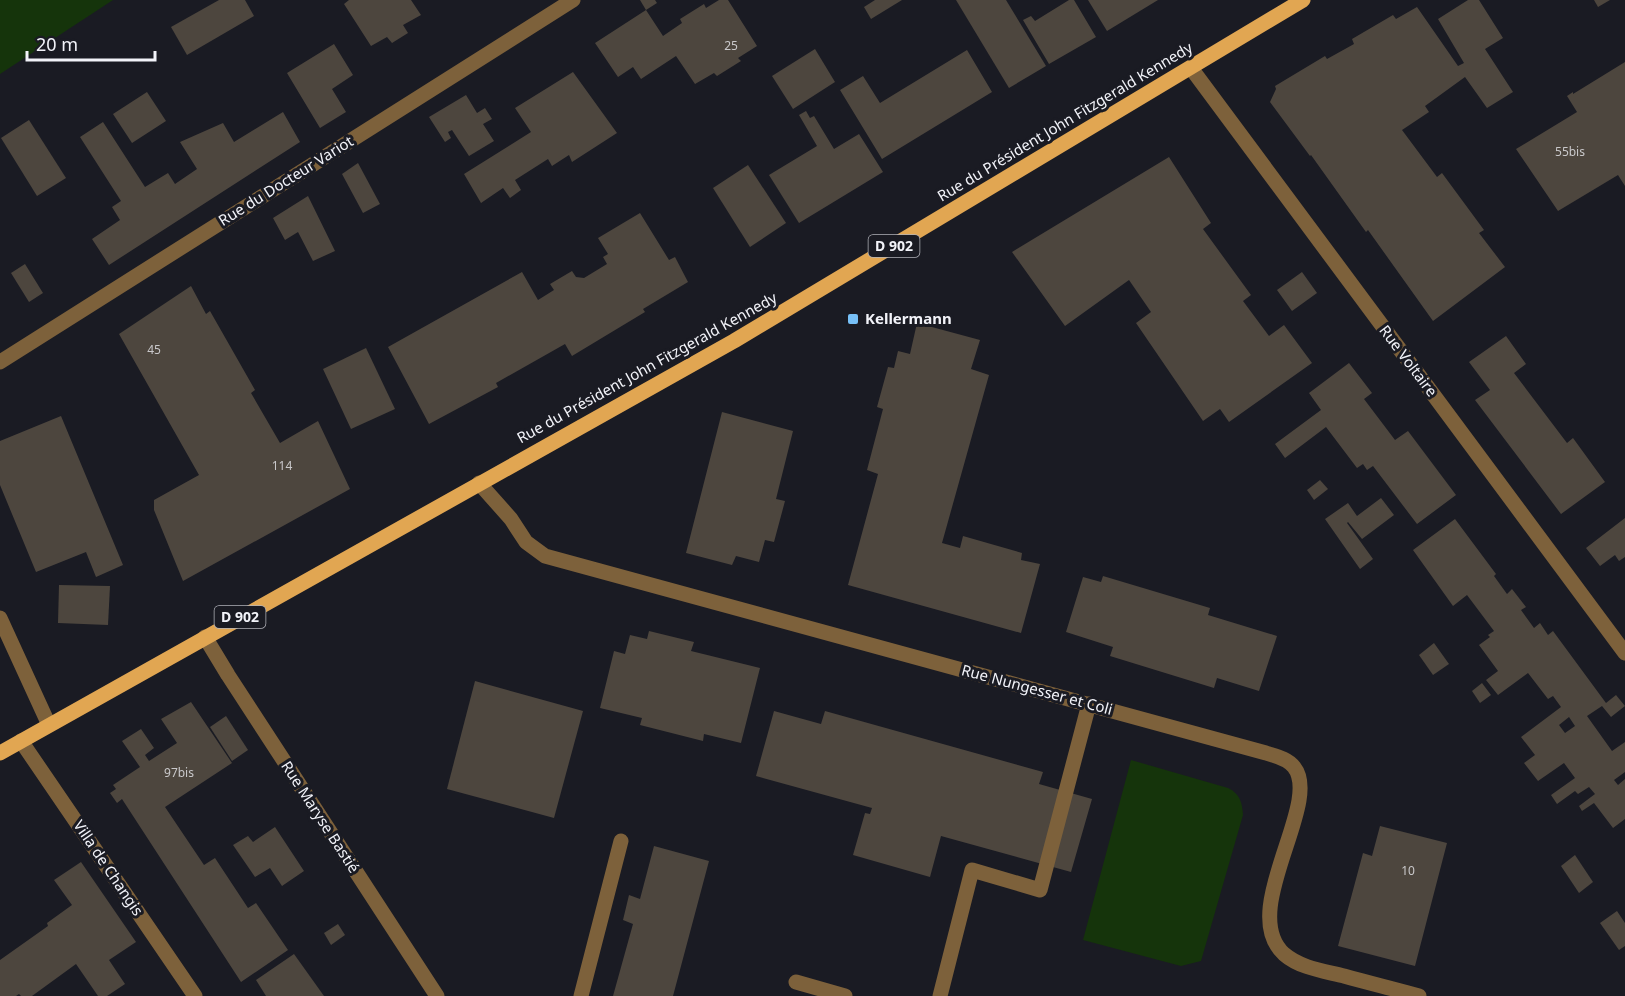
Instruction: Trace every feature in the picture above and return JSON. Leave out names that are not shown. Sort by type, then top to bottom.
[{"type":"main road","name":"Rue du Président John Fitzgerald Kennedy","points":[[0,753],[734,341],[1303,0]]},
{"type":"street","name":"Rue du Docteur Variot","points":[[0,362],[573,0]]},
{"type":"street","name":"Rue Voltaire","points":[[1191,68],[1625,653]]},
{"type":"street","name":"Rue Nungesser et Coli","points":[[479,483],[511,519],[526,542],[545,556],[1281,758],[1294,766],[1300,780],[1300,793],[1271,903],[1269,922],[1274,940],[1286,956],[1304,966],[1419,996]]},
{"type":"street","points":[[0,618],[49,725]]},
{"type":"street","name":"Rue Maryse Bastié","points":[[205,637],[437,996]]},
{"type":"street","points":[[940,996],[972,870],[1040,890],[1089,704]]},
{"type":"street","name":"Villa de Changis","points":[[21,741],[195,996]]},
{"type":"street","points":[[581,996],[621,841]]},
{"type":"street","points":[[796,982],[845,996]]},
{"type":"green space","points":[[0,0],[113,0],[0,74]]},
{"type":"green space","points":[[1131,760],[1228,788],[1238,796],[1241,802],[1243,815],[1201,961],[1181,966],[1083,940]]},
{"type":"building","points":[[219,0],[245,0],[254,16],[187,55],[171,27]]},
{"type":"building","points":[[349,0],[411,0],[421,15],[403,25],[408,33],[392,43],[387,37],[371,46],[344,4]]},
{"type":"building","points":[[640,0],[655,0],[657,3],[646,10]]},
{"type":"building","points":[[719,0],[728,0],[757,46],[738,58],[741,61],[717,76],[714,73],[695,84],[676,56],[641,79],[633,67],[618,77],[595,43],[646,10],[663,36],[682,23],[680,19],[704,4],[706,8]]},
{"type":"building","points":[[875,0],[902,0],[871,19],[864,7]]},
{"type":"building","points":[[956,0],[1006,0],[1046,66],[1009,88]]},
{"type":"building","points":[[1069,0],[1074,0],[1096,37],[1049,64],[1023,20],[1031,16],[1035,21]]},
{"type":"building","points":[[1088,0],[1158,0],[1107,31]]},
{"type":"building","points":[[1468,0],[1479,0],[1503,38],[1485,49],[1513,92],[1487,108],[1465,77],[1425,106],[1429,112],[1402,130],[1437,177],[1442,173],[1484,230],[1479,233],[1505,267],[1433,321],[1368,230],[1366,232],[1270,102],[1276,89],[1275,86],[1325,56],[1327,59],[1354,44],[1352,39],[1393,15],[1396,19],[1417,7],[1458,66],[1464,63],[1438,19]]},
{"type":"building","points":[[1594,0],[1610,0],[1598,7]]},
{"type":"building","points":[[334,44],[353,75],[332,89],[346,112],[320,128],[287,73]]},
{"type":"building","points":[[815,49],[835,82],[793,109],[772,76]]},
{"type":"building","points":[[967,50],[992,92],[882,159],[840,90],[863,76],[880,103]]},
{"type":"building","points":[[1625,62],[1625,186],[1618,175],[1558,211],[1516,149],[1577,112],[1567,96]]},
{"type":"building","points":[[573,72],[617,133],[572,162],[569,155],[552,166],[548,159],[515,180],[521,190],[510,198],[503,188],[481,203],[464,174],[531,132],[515,108]]},
{"type":"building","points":[[147,92],[166,121],[132,143],[113,114]]},
{"type":"building","points":[[466,95],[477,113],[485,108],[492,119],[483,124],[494,141],[469,156],[452,130],[448,132],[451,138],[445,142],[429,117]]},
{"type":"building","points":[[806,111],[810,118],[814,116],[834,149],[859,134],[883,172],[799,223],[769,175],[817,146],[799,115]]},
{"type":"building","points":[[283,112],[300,142],[109,265],[92,239],[120,220],[112,207],[121,201],[80,137],[103,122],[145,187],[168,173],[175,184],[197,169],[180,142],[223,123],[234,142]]},
{"type":"building","points":[[29,120],[66,178],[37,196],[1,138]]},
{"type":"building","points":[[1169,157],[1211,223],[1203,229],[1251,295],[1243,301],[1269,336],[1284,325],[1312,363],[1229,422],[1220,409],[1203,421],[1136,323],[1151,312],[1129,280],[1065,326],[1012,252]]},
{"type":"building","points":[[358,163],[380,204],[363,213],[342,174]]},
{"type":"building","points":[[748,165],[786,223],[750,247],[713,188]]},
{"type":"building","points":[[308,196],[335,251],[313,261],[298,232],[285,240],[273,218]]},
{"type":"building","points":[[640,213],[669,260],[675,257],[688,282],[643,309],[645,312],[572,356],[565,344],[496,383],[498,387],[429,424],[388,347],[522,272],[538,300],[554,290],[550,284],[572,271],[576,277],[584,278],[607,264],[603,257],[608,254],[598,238]]},
{"type":"building","points":[[25,264],[43,293],[29,302],[11,273]]},
{"type":"building","points":[[1302,272],[1317,293],[1292,311],[1277,290]]},
{"type":"building","points":[[191,286],[206,314],[210,311],[255,390],[251,393],[280,443],[318,421],[350,489],[183,581],[154,510],[154,500],[199,475],[119,334]]},
{"type":"building","points":[[917,323],[980,340],[971,369],[989,375],[942,543],[960,548],[963,536],[1022,553],[1021,560],[1040,564],[1021,633],[848,585],[878,474],[867,470],[883,409],[877,407],[888,367],[894,368],[898,351],[910,354]]},
{"type":"building","points":[[1506,336],[1526,364],[1514,373],[1567,443],[1573,438],[1605,482],[1561,514],[1475,400],[1490,390],[1469,362]]},
{"type":"building","points":[[366,348],[395,409],[351,429],[323,369]]},
{"type":"building","points":[[1349,363],[1372,393],[1364,399],[1395,440],[1408,431],[1456,495],[1417,524],[1373,466],[1367,470],[1363,464],[1357,468],[1326,427],[1285,458],[1275,444],[1321,410],[1309,393]]},
{"type":"building","points":[[722,412],[793,431],[776,499],[785,501],[774,542],[765,540],[759,562],[736,556],[732,565],[686,553]]},
{"type":"building","points":[[61,416],[123,565],[96,577],[86,552],[36,572],[0,485],[0,441]]},
{"type":"building","points":[[1320,480],[1328,489],[1314,500],[1307,490]]},
{"type":"building","points":[[1381,498],[1394,515],[1362,539],[1347,523],[1373,559],[1360,569],[1325,519],[1348,503],[1357,516]]},
{"type":"building","points":[[1625,518],[1625,557],[1619,561],[1615,555],[1600,566],[1586,548]]},
{"type":"building","points":[[1455,519],[1496,574],[1494,576],[1507,594],[1512,589],[1526,607],[1521,610],[1534,628],[1540,623],[1548,635],[1553,631],[1606,703],[1616,695],[1625,706],[1611,717],[1602,706],[1587,716],[1612,751],[1625,742],[1625,772],[1614,780],[1618,785],[1625,779],[1625,819],[1613,828],[1594,803],[1582,811],[1579,806],[1595,794],[1589,787],[1578,794],[1575,791],[1557,804],[1551,795],[1575,778],[1564,763],[1538,781],[1524,763],[1535,755],[1521,737],[1561,707],[1553,696],[1548,699],[1528,673],[1498,695],[1486,680],[1498,671],[1479,645],[1494,631],[1467,595],[1453,606],[1413,550]],"holes":[[[1569,717],[1575,726],[1565,733],[1559,725]]]},
{"type":"building","points":[[1103,576],[1210,608],[1208,615],[1277,636],[1259,691],[1217,678],[1214,688],[1110,656],[1113,647],[1066,632],[1083,577],[1101,582]]},
{"type":"building","points":[[59,585],[110,586],[108,625],[58,623]]},
{"type":"building","points":[[649,631],[694,642],[691,651],[760,668],[741,743],[704,734],[703,741],[640,725],[642,718],[600,708],[614,651],[625,654],[630,635],[647,639]]},
{"type":"building","points":[[1434,643],[1449,664],[1433,675],[1419,655]]},
{"type":"building","points":[[475,681],[583,711],[554,818],[447,789]]},
{"type":"building","points":[[1482,683],[1491,695],[1480,703],[1472,691]]},
{"type":"building","points":[[191,702],[232,763],[165,807],[204,865],[215,858],[248,908],[256,903],[288,950],[241,982],[122,799],[117,803],[110,793],[116,789],[113,785],[140,767],[122,741],[141,729],[154,748],[145,755],[149,761],[177,743],[161,719]]},
{"type":"building","points":[[774,711],[821,724],[825,711],[1043,772],[1039,784],[1092,799],[1071,872],[941,836],[930,877],[853,855],[865,813],[870,814],[872,808],[756,776]]},
{"type":"building","points":[[226,716],[248,750],[232,761],[210,727]]},
{"type":"building","points":[[1380,826],[1447,843],[1415,966],[1338,946],[1363,853],[1372,856]]},
{"type":"building","points":[[275,827],[304,871],[282,886],[270,868],[255,877],[233,845],[248,836],[253,842]]},
{"type":"building","points":[[654,846],[709,861],[673,996],[613,996],[633,924],[623,920],[629,895],[640,899]]},
{"type":"building","points":[[1575,855],[1593,882],[1579,893],[1561,866]]},
{"type":"building","points":[[81,862],[136,942],[109,960],[125,984],[107,996],[98,996],[76,964],[32,996],[19,994],[0,996],[0,960],[48,926],[47,923],[72,905],[54,880]]},
{"type":"building","points":[[1617,911],[1625,923],[1625,946],[1619,950],[1600,923]]},
{"type":"building","points":[[338,924],[345,935],[331,945],[324,933]]},
{"type":"building","points":[[294,954],[324,996],[266,996],[256,980]]},
{"type":"place","name":"Kellermann","points":[[853,319]]}]
